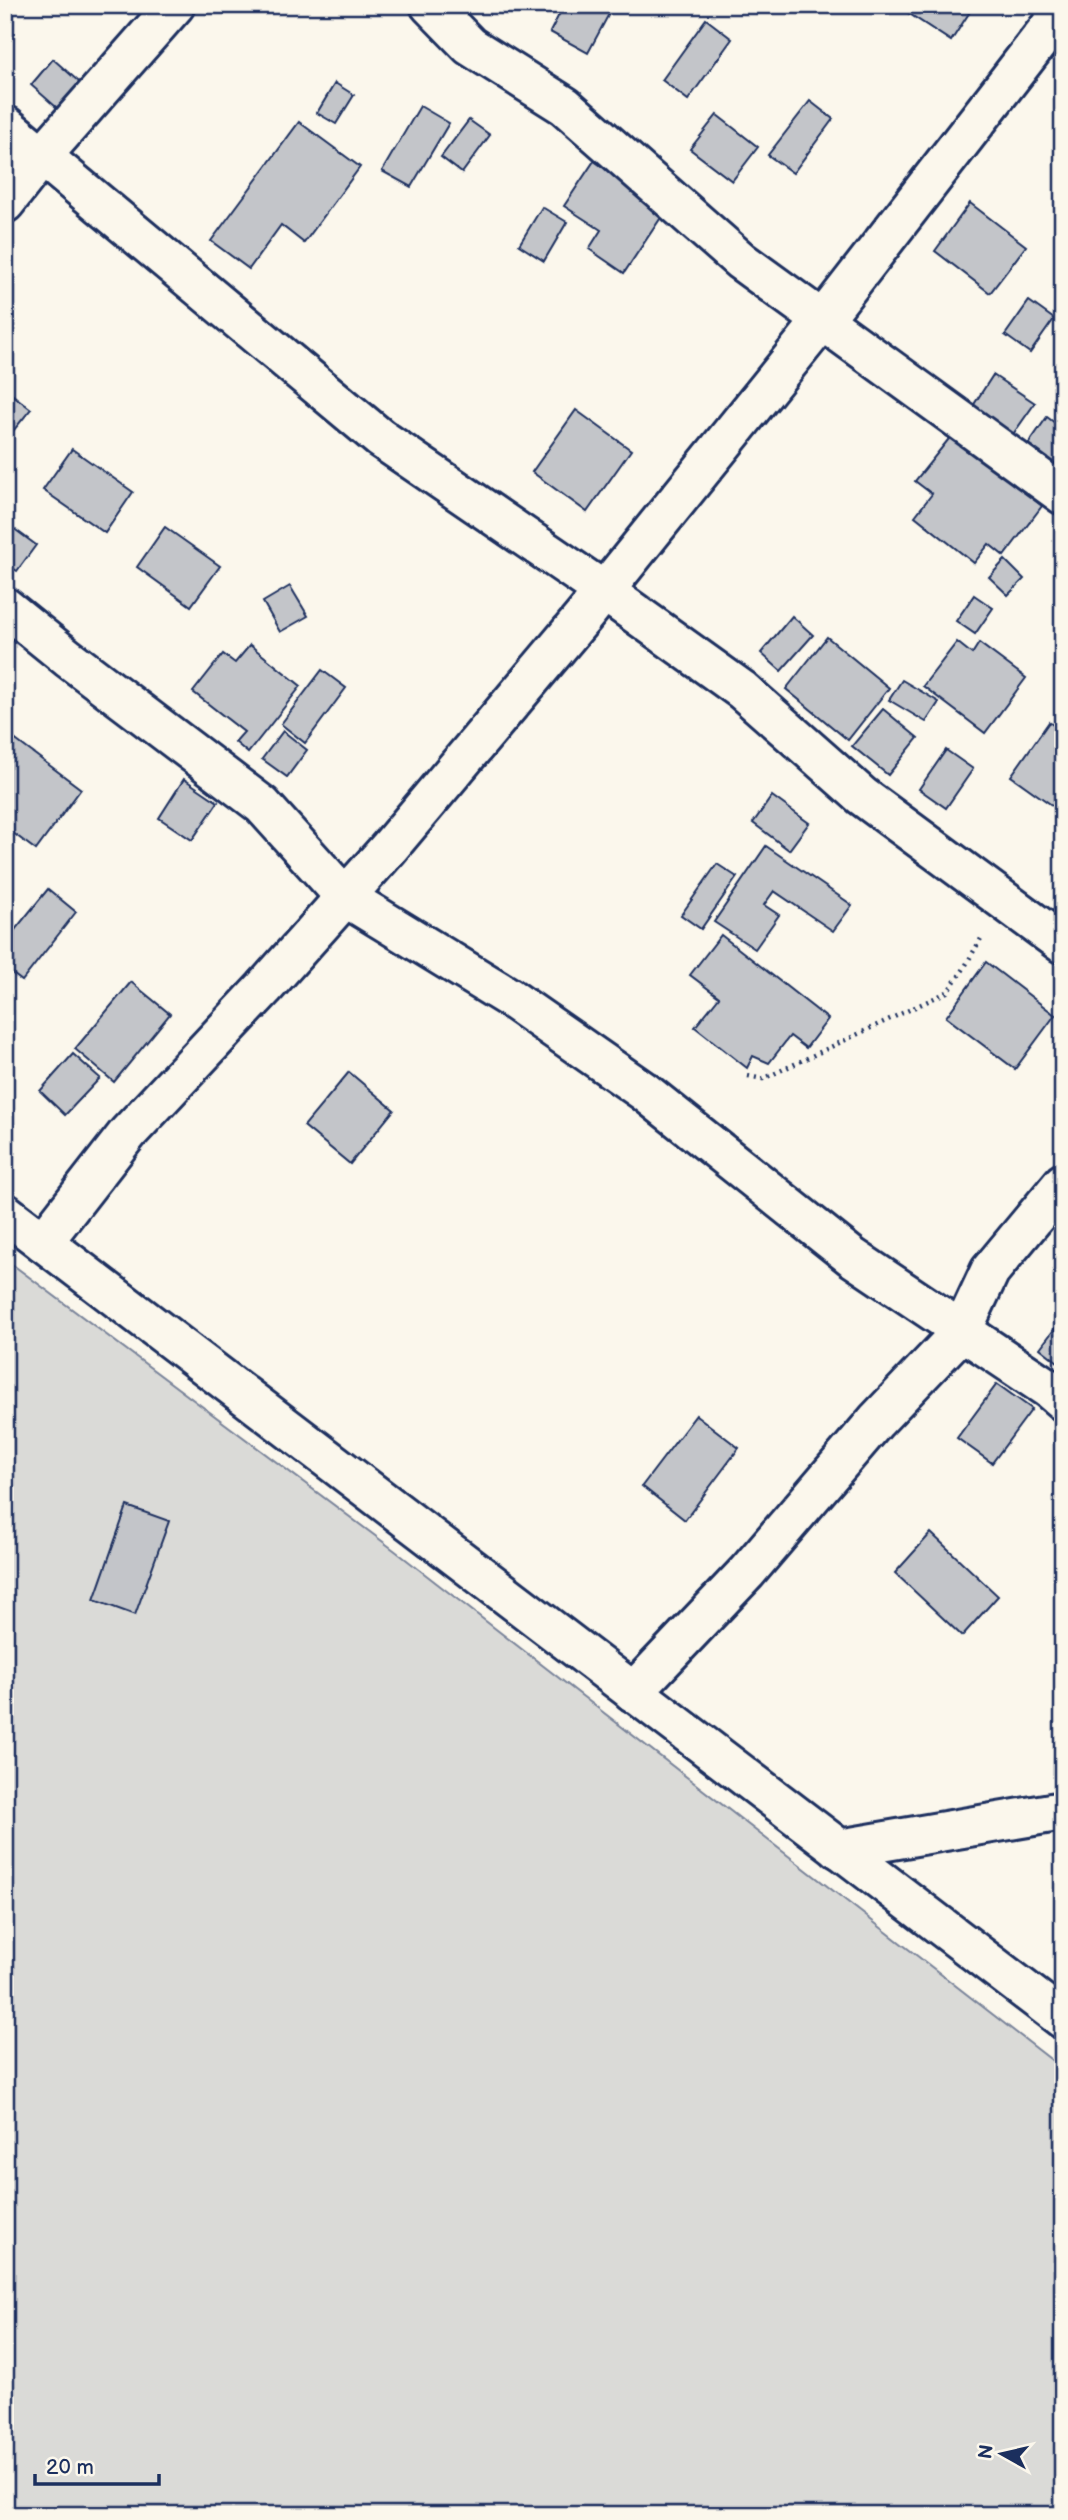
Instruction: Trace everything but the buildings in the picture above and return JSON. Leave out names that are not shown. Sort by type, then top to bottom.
[{"type":"street","points":[[5,203],[42,156],[175,5]]},
{"type":"street","points":[[430,5],[470,46],[565,106],[741,261],[1063,495]]},
{"type":"street","points":[[43,1242],[128,1133],[264,988],[388,849],[604,591],[822,321],[1058,11]]},
{"type":"street","points":[[5,125],[380,438],[604,591],[742,690],[862,796],[1063,944]]},
{"type":"street","points":[[5,607],[262,805],[345,897],[510,998],[645,1092],[852,1257],[1063,1401]]},
{"type":"street","points":[[633,1692],[747,1572],[876,1421],[962,1331],[990,1271],[1063,1183]]},
{"type":"street","points":[[5,1213],[1063,2019]]},
{"type":"street","points":[[839,1849],[1063,1811]]},
{"type":"path","points":[[748,1076],[763,1079],[947,992],[983,934],[1007,903]]},
{"type":"shaded area","points":[[5,1259],[394,1550],[1063,2069],[1063,2515],[5,2515]]}]
